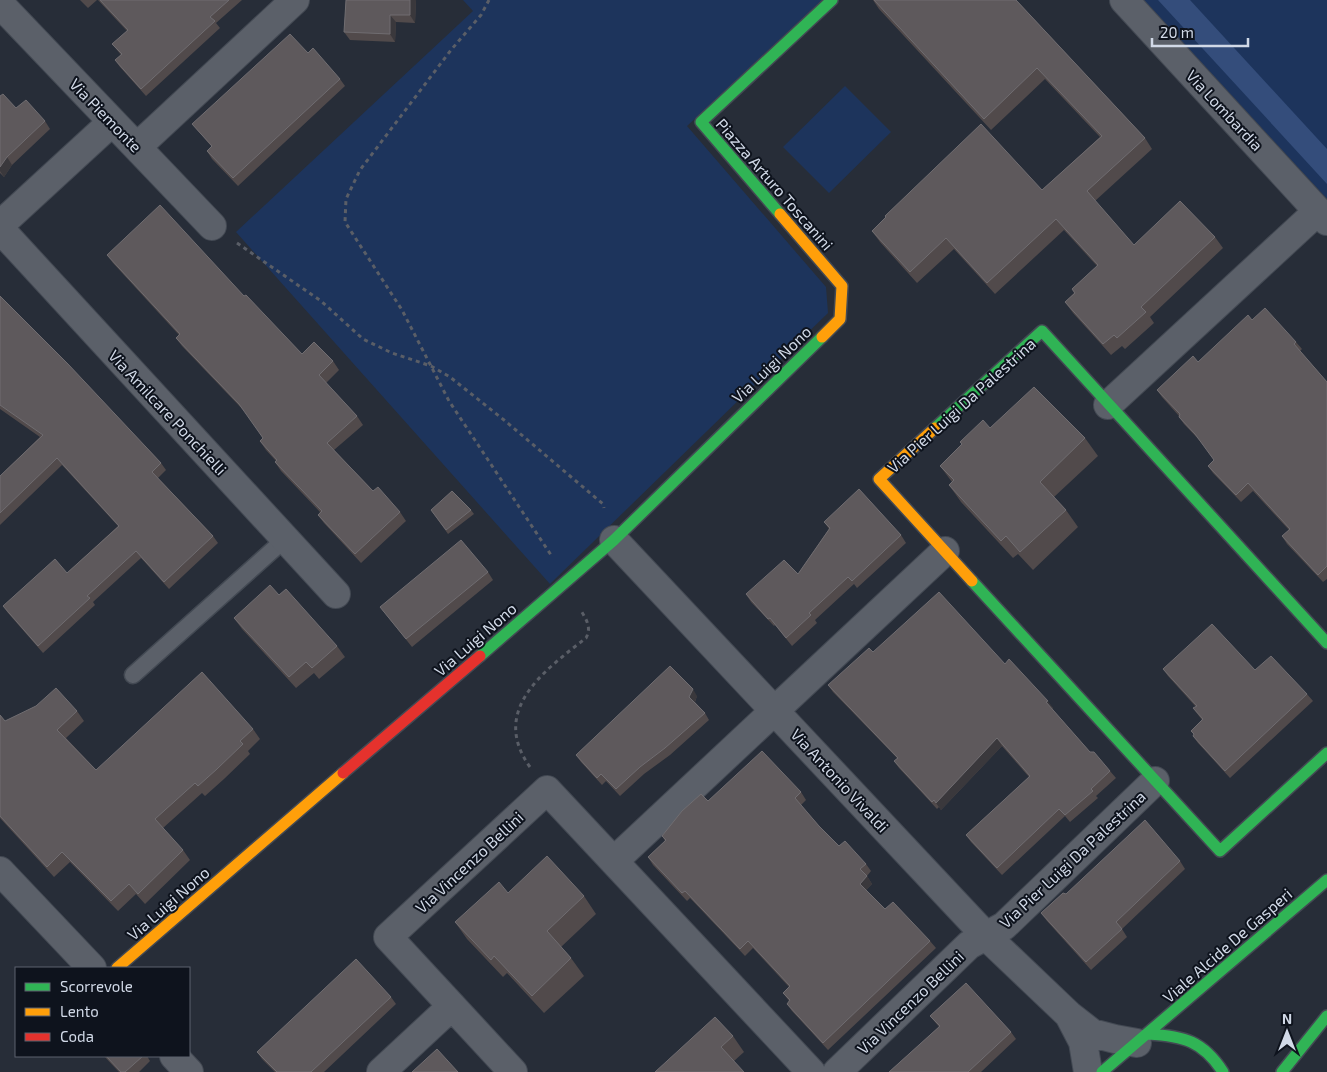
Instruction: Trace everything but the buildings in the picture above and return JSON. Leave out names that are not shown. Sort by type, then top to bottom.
[{"type":"street","points":[[137,147],[294,0]]},
{"type":"street","name":"Piazza Arturo Toscanini","points":[[832,0],[701,122],[842,286],[840,319]]},
{"type":"street","name":"Via Lombardia","points":[[1124,0],[1323,216]]},
{"type":"street","name":"Via Piemonte","points":[[0,4],[212,226]]},
{"type":"street","points":[[0,225],[112,122]]},
{"type":"street","points":[[1108,405],[1323,216]]},
{"type":"street","name":"Via Amilcare Ponchielli","points":[[0,229],[336,594]]},
{"type":"street","name":"Via Luigi Nono","points":[[119,967],[614,540],[840,319]]},
{"type":"street","name":"Via Pier Luigi Da Palestrina","points":[[1323,632],[1108,405],[1042,331],[879,480],[1220,851],[1327,753]]},
{"type":"street","name":"Via Antonio Vivaldi","points":[[614,540],[986,936],[1069,1015],[1092,1032],[1115,1040],[1143,1038]]},
{"type":"street","points":[[614,861],[945,551]]},
{"type":"street","name":"Via Pier Luigi Da Palestrina","points":[[986,936],[1004,926],[1156,781]]},
{"type":"street","points":[[547,790],[811,1072]]},
{"type":"street","name":"Via Vincenzo Bellini","points":[[513,1072],[388,937],[547,790]]},
{"type":"street","points":[[0,871],[91,967]]},
{"type":"street","name":"Viale Alcide De Gasperi","points":[[1102,1072],[1327,880]]},
{"type":"street","name":"Via Vincenzo Bellini","points":[[837,1072],[969,945],[986,936]]},
{"type":"street","points":[[381,1072],[452,1006]]},
{"type":"street","name":"Via Antonio Vivaldi","points":[[1069,1015],[1082,1042],[1088,1072]]},
{"type":"street","points":[[1282,1072],[1327,1016]]},
{"type":"street","points":[[1143,1038],[1182,1036],[1213,1054],[1223,1072]]},
{"type":"street","points":[[175,1057],[190,1072]]},
{"type":"lane","points":[[133,675],[285,539]]},
{"type":"path","points":[[489,0],[481,15],[450,50],[360,170],[346,199],[344,209],[345,222],[350,232],[402,310],[449,401],[553,557],[589,625],[590,632],[586,638],[545,669],[528,689],[517,715],[516,739],[528,765],[547,790]]},
{"type":"path","points":[[212,226],[320,301],[363,339],[392,353],[431,366],[450,377],[603,504],[614,540]]},
{"type":"shaded area","points":[[463,0],[822,0],[687,126],[826,287],[828,313],[550,584],[236,232],[473,11]]},
{"type":"shaded area","points":[[1143,0],[1327,0],[1327,199]]},
{"type":"shaded area","points":[[1158,0],[1190,0],[1327,149],[1327,184]]},
{"type":"shaded area","points":[[845,86],[891,132],[829,193],[783,147]]},
{"type":"traffic: fast","points":[[780,214],[701,122],[832,0]]},
{"type":"traffic: fast","points":[[935,428],[1042,331],[1327,643]]},
{"type":"traffic: fast","points":[[480,656],[614,540],[822,337]]},
{"type":"traffic: fast","points":[[972,581],[1220,851],[1327,753]]},
{"type":"traffic: fast","points":[[1102,1072],[1327,880]]},
{"type":"traffic: fast","points":[[1282,1072],[1327,1016]]},
{"type":"traffic: fast","points":[[1148,1034],[1172,1036],[1192,1042],[1208,1053],[1223,1072]]},
{"type":"traffic: slow","points":[[780,214],[842,286],[840,319],[822,337]]},
{"type":"traffic: slow","points":[[935,428],[879,479],[972,581]]},
{"type":"traffic: slow","points":[[118,967],[343,773]]},
{"type":"traffic: jam","points":[[343,773],[480,656]]}]
